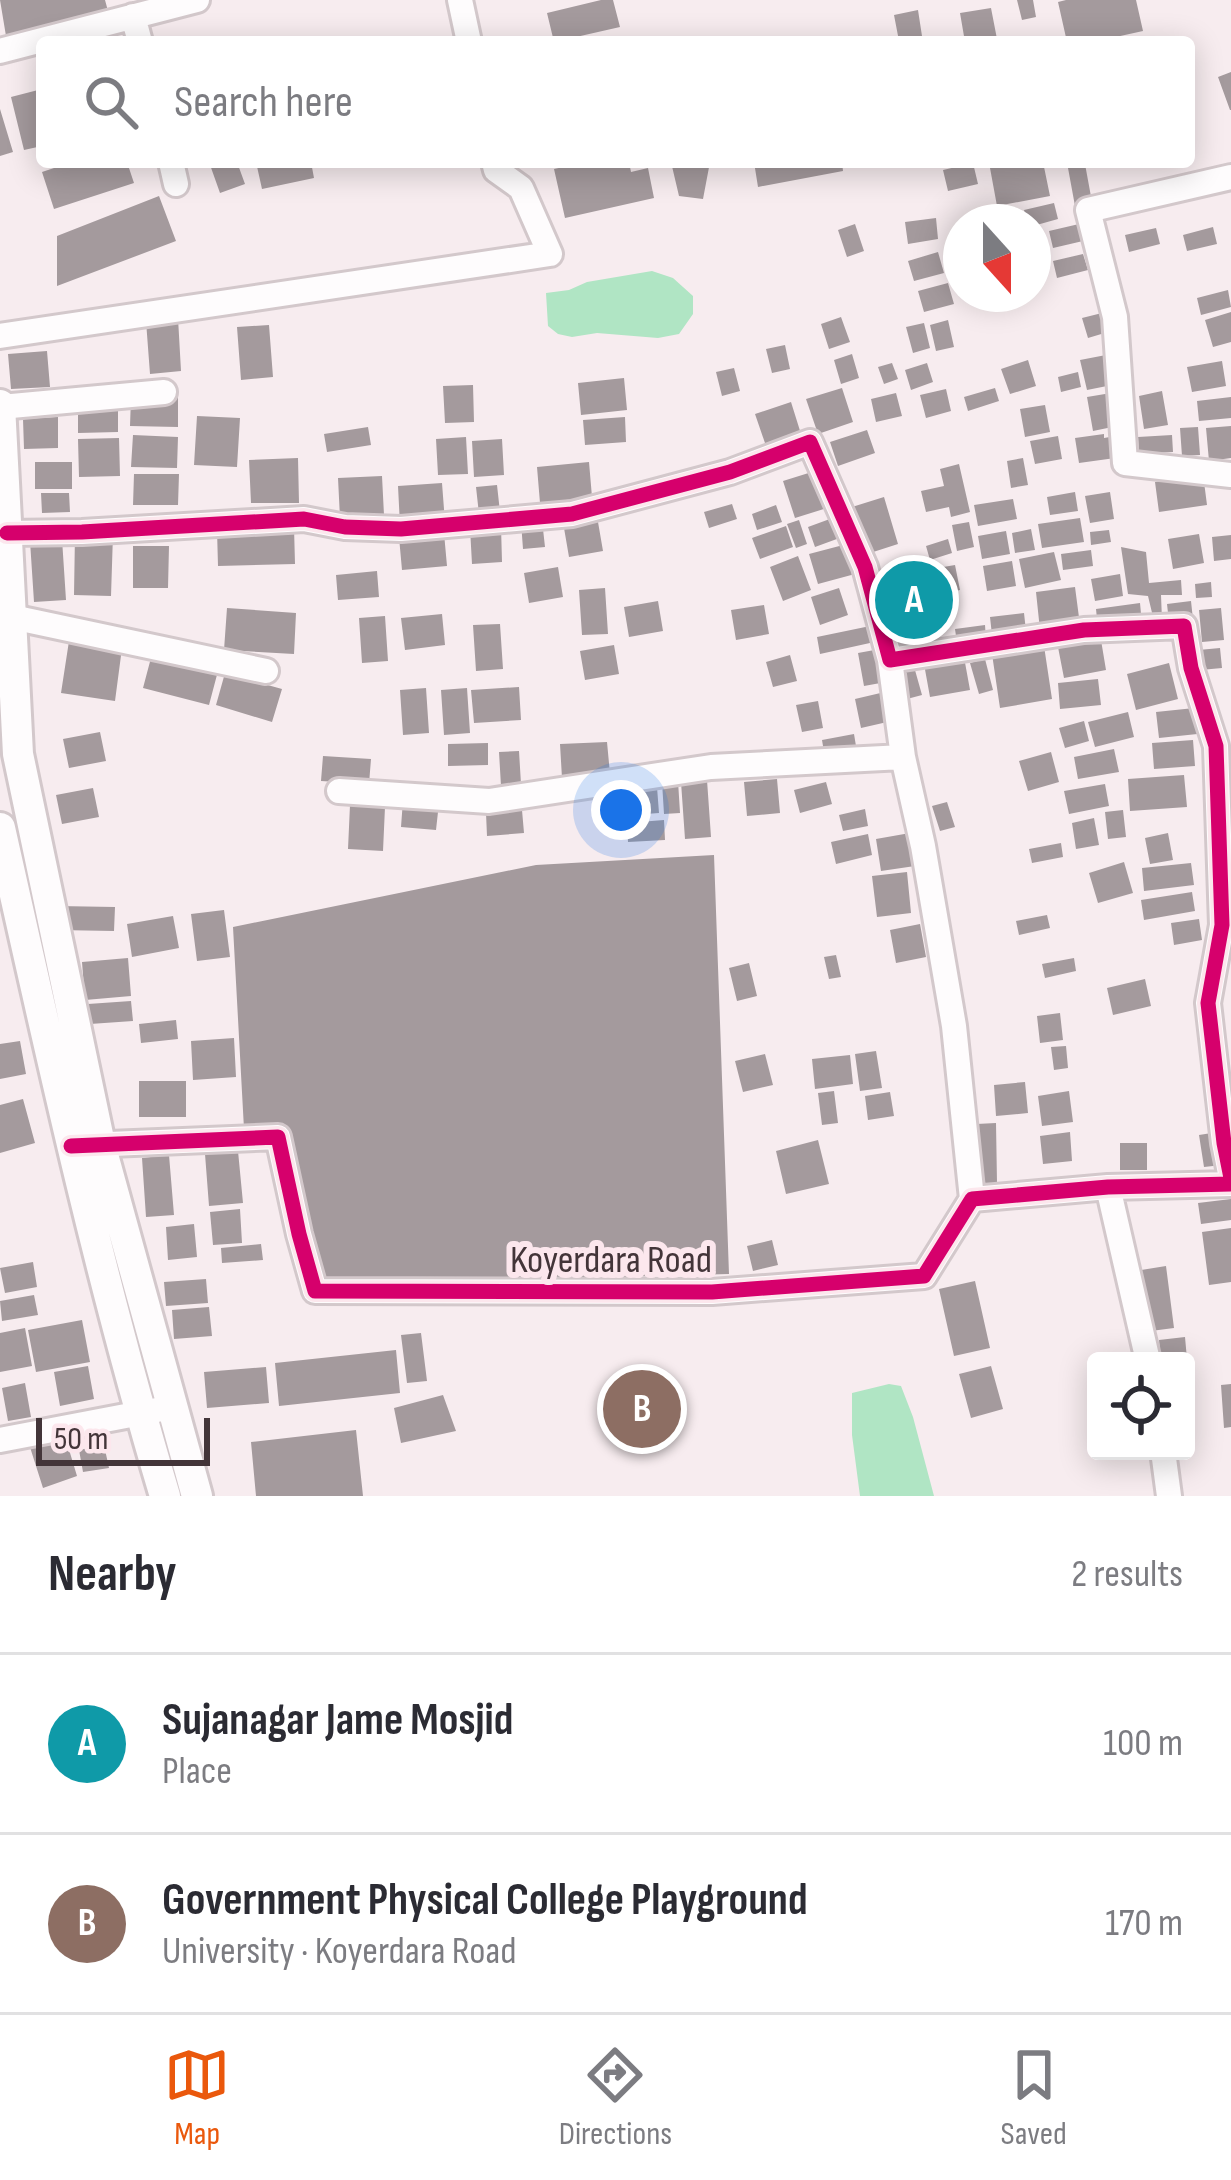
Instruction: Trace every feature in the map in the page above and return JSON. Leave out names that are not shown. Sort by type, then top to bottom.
[{"type":"main road","points":[[0,406],[12,616],[9,754],[0,796]]},
{"type":"main road","points":[[9,754],[140,1414],[165,1496]]},
{"type":"main road","points":[[0,828],[85,1145],[197,1496]]},
{"type":"street","points":[[57,36],[197,0]]},
{"type":"street","points":[[460,0],[468,36]]},
{"type":"street","points":[[133,16],[138,36]]},
{"type":"street","points":[[0,51],[36,42]]},
{"type":"street","points":[[0,336],[550,254],[521,188],[496,168]]},
{"type":"street","points":[[1231,177],[1088,211],[1114,317],[1125,463],[1231,475]]},
{"type":"street","points":[[0,406],[164,392]]},
{"type":"street","points":[[8,533],[304,519],[345,527],[401,529],[572,514],[730,472],[810,442],[865,567],[890,660],[903,758],[954,1026],[973,1199],[1231,1181],[1208,1003],[1226,924],[1224,790],[1184,626],[1084,630],[890,660]]},
{"type":"street","points":[[12,616],[266,671]]},
{"type":"street","points":[[339,790],[489,800],[711,767],[903,758]]},
{"type":"street","name":"Koyerdara Road","points":[[85,1145],[278,1137],[315,1292],[712,1292],[924,1276],[973,1199]]},
{"type":"street","points":[[1108,1186],[1146,1352]]},
{"type":"street","points":[[0,1440],[171,1406]]},
{"type":"street","points":[[1163,1460],[1169,1496]]},
{"type":"shaded area","points":[[652,271],[673,278],[693,296],[693,314],[679,334],[572,337],[548,326],[546,293]]},
{"type":"shaded area","points":[[889,1384],[901,1386],[934,1496],[860,1496],[852,1393]]},
{"type":"building","points":[[0,0],[105,0],[108,11],[6,36]]},
{"type":"building","points":[[613,0],[620,27],[580,36],[553,36],[547,13]]},
{"type":"building","points":[[1017,0],[1033,0],[1036,17],[1022,20]]},
{"type":"building","points":[[1136,0],[1143,31],[1066,36],[1058,2]]},
{"type":"building","points":[[991,8],[996,36],[964,36],[960,13]]},
{"type":"building","points":[[918,10],[922,36],[898,36],[894,15]]},
{"type":"building","points":[[1231,72],[1231,110],[1230,110],[1218,77]]},
{"type":"building","points":[[36,91],[36,147],[24,150],[11,97]]},
{"type":"building","points":[[0,109],[13,152],[0,156]]},
{"type":"building","points":[[129,168],[134,183],[54,209],[42,172]]},
{"type":"building","points":[[211,168],[239,168],[245,184],[220,193]]},
{"type":"building","points":[[257,168],[312,168],[314,178],[262,189]]},
{"type":"building","points":[[630,168],[631,172],[648,168],[654,198],[565,218],[554,169]]},
{"type":"building","points":[[672,168],[709,168],[703,199],[679,196]]},
{"type":"building","points":[[755,168],[843,168],[843,171],[758,187]]},
{"type":"building","points":[[974,168],[978,184],[948,191],[943,170]]},
{"type":"building","points":[[990,168],[1044,168],[1050,196],[997,204]]},
{"type":"building","points":[[1068,168],[1086,168],[1092,202],[1075,206]]},
{"type":"building","points":[[159,196],[176,241],[57,286],[57,236]]},
{"type":"building","points":[[936,218],[938,239],[908,244],[905,222]]},
{"type":"building","points":[[855,224],[864,251],[847,257],[838,230]]},
{"type":"building","points":[[1079,224],[1083,241],[1053,248],[1051,231]]},
{"type":"building","points":[[1213,227],[1217,244],[1187,251],[1183,235]]},
{"type":"building","points":[[1156,228],[1160,244],[1129,252],[1125,235]]},
{"type":"building","points":[[938,252],[943,273],[914,281],[908,261]]},
{"type":"building","points":[[1083,254],[1088,270],[1057,278],[1053,261]]},
{"type":"building","points":[[943,284],[943,307],[924,312],[918,291]]},
{"type":"building","points":[[1228,290],[1231,307],[1201,315],[1197,298]]},
{"type":"building","points":[[1231,312],[1231,342],[1213,347],[1205,320]]},
{"type":"building","points":[[1102,313],[1108,332],[1088,338],[1082,318]]},
{"type":"building","points":[[841,317],[850,342],[829,349],[821,324]]},
{"type":"building","points":[[178,318],[181,371],[150,374],[146,321]]},
{"type":"building","points":[[948,320],[954,347],[936,351],[930,325]]},
{"type":"building","points":[[924,323],[930,348],[913,353],[906,327]]},
{"type":"building","points":[[269,325],[273,377],[241,380],[237,327]]},
{"type":"building","points":[[785,345],[790,369],[772,373],[766,349]]},
{"type":"building","points":[[47,351],[50,387],[11,389],[8,354]]},
{"type":"building","points":[[852,354],[859,378],[841,384],[834,360]]},
{"type":"building","points":[[1106,355],[1112,385],[1087,390],[1080,360]]},
{"type":"building","points":[[1028,360],[1036,386],[1010,394],[1001,369]]},
{"type":"building","points":[[1222,361],[1226,386],[1192,392],[1187,367]]},
{"type":"building","points":[[892,363],[898,379],[884,384],[878,367]]},
{"type":"building","points":[[927,363],[933,382],[911,390],[905,370]]},
{"type":"building","points":[[734,368],[740,391],[722,396],[716,372]]},
{"type":"building","points":[[1078,372],[1081,387],[1061,392],[1058,377]]},
{"type":"building","points":[[624,378],[627,410],[581,415],[578,383]]},
{"type":"building","points":[[473,385],[474,422],[445,423],[443,386]]},
{"type":"building","points":[[842,388],[853,422],[818,434],[806,399]]},
{"type":"building","points":[[995,388],[999,401],[968,411],[964,397]]},
{"type":"building","points":[[946,389],[951,411],[926,418],[920,395]]},
{"type":"building","points":[[1162,391],[1168,425],[1144,429],[1139,396]]},
{"type":"building","points":[[896,393],[902,416],[876,422],[871,399]]},
{"type":"building","points":[[1111,393],[1117,426],[1093,431],[1087,397]]},
{"type":"building","points":[[131,397],[178,397],[178,427],[130,426]]},
{"type":"building","points":[[1231,397],[1231,418],[1199,421],[1197,401]]},
{"type":"building","points":[[78,400],[118,400],[118,432],[78,433]]},
{"type":"building","points":[[791,402],[801,434],[766,446],[755,414]]},
{"type":"building","points":[[1045,405],[1050,432],[1025,437],[1020,409]]},
{"type":"building","points":[[197,416],[240,418],[237,467],[194,465]]},
{"type":"building","points":[[58,417],[58,448],[24,449],[23,419]]},
{"type":"building","points":[[625,417],[626,442],[585,445],[583,420]]},
{"type":"building","points":[[1231,426],[1231,458],[1209,461],[1206,428]]},
{"type":"building","points":[[368,427],[371,445],[327,452],[324,434]]},
{"type":"building","points":[[1198,427],[1200,455],[1182,456],[1180,428]]},
{"type":"building","points":[[867,430],[875,453],[838,466],[830,442]]},
{"type":"building","points":[[1133,433],[1137,455],[1079,463],[1075,438]]},
{"type":"building","points":[[133,435],[178,437],[177,468],[131,467]]},
{"type":"building","points":[[1172,435],[1173,452],[1139,454],[1138,437]]},
{"type":"building","points":[[1058,436],[1062,459],[1035,464],[1030,441]]},
{"type":"building","points":[[466,437],[468,474],[438,475],[436,439]]},
{"type":"building","points":[[119,438],[120,476],[79,477],[78,439]]},
{"type":"building","points":[[502,439],[504,475],[474,477],[472,441]]},
{"type":"building","points":[[298,458],[299,503],[251,503],[249,460]]},
{"type":"building","points":[[1023,458],[1028,485],[1011,488],[1007,461]]},
{"type":"building","points":[[35,462],[72,462],[72,489],[35,489]]},
{"type":"building","points":[[589,462],[592,497],[540,503],[537,467]]},
{"type":"building","points":[[959,464],[970,512],[951,517],[949,507],[926,512],[921,491],[944,486],[940,469]]},
{"type":"building","points":[[815,471],[827,508],[795,518],[783,481]]},
{"type":"building","points":[[134,474],[179,474],[178,505],[133,505]]},
{"type":"building","points":[[1203,474],[1207,505],[1159,512],[1155,482]]},
{"type":"building","points":[[382,476],[384,515],[340,518],[338,478]]},
{"type":"building","points":[[442,483],[445,522],[400,525],[398,486]]},
{"type":"building","points":[[497,485],[500,512],[479,514],[476,487]]},
{"type":"building","points":[[1075,492],[1078,511],[1050,515],[1047,497]]},
{"type":"building","points":[[1110,492],[1114,519],[1090,523],[1085,496]]},
{"type":"building","points":[[41,493],[69,493],[70,512],[42,513]]},
{"type":"building","points":[[884,497],[898,544],[867,554],[852,507]]},
{"type":"building","points":[[1013,499],[1017,519],[978,526],[974,505]]},
{"type":"building","points":[[732,504],[737,519],[709,528],[704,512]]},
{"type":"building","points":[[776,505],[782,522],[757,530],[752,514]]},
{"type":"building","points":[[838,516],[845,536],[815,547],[808,527]]},
{"type":"building","points":[[1080,518],[1084,542],[1042,548],[1038,524]]},
{"type":"building","points":[[542,520],[545,547],[523,549],[521,522]]},
{"type":"building","points":[[799,520],[807,544],[796,548],[787,524]]},
{"type":"building","points":[[598,522],[603,551],[569,557],[564,528]]},
{"type":"building","points":[[969,522],[974,547],[957,551],[952,525]]},
{"type":"building","points":[[501,526],[502,562],[472,564],[470,528]]},
{"type":"building","points":[[786,526],[793,547],[760,559],[752,538]]},
{"type":"building","points":[[294,527],[295,564],[218,566],[217,530]]},
{"type":"building","points":[[1031,529],[1035,550],[1015,553],[1012,533]]},
{"type":"building","points":[[1109,530],[1111,542],[1091,545],[1090,532]]},
{"type":"building","points":[[1006,531],[1010,554],[982,559],[978,536]]},
{"type":"building","points":[[444,533],[447,566],[402,570],[399,537]]},
{"type":"building","points":[[75,534],[113,534],[111,596],[74,595]]},
{"type":"building","points":[[1199,534],[1204,563],[1173,569],[1168,539]]},
{"type":"building","points":[[1231,535],[1231,559],[1214,561],[1212,537]]},
{"type":"building","points":[[62,539],[66,600],[34,602],[30,541]]},
{"type":"building","points":[[948,539],[952,553],[930,560],[926,546]]},
{"type":"building","points":[[847,544],[855,574],[818,584],[809,554]]},
{"type":"building","points":[[133,546],[169,546],[168,588],[133,588]]},
{"type":"building","points":[[1121,547],[1146,552],[1149,583],[1181,580],[1182,595],[1161,595],[1162,620],[1154,621],[1148,596],[1128,594]]},
{"type":"building","points":[[1091,550],[1093,566],[1063,570],[1061,554]]},
{"type":"building","points":[[1054,552],[1061,580],[1025,588],[1019,559]]},
{"type":"building","points":[[798,556],[811,590],[783,601],[770,567]]},
{"type":"building","points":[[1012,561],[1016,586],[987,591],[983,566]]},
{"type":"building","points":[[955,565],[960,590],[931,596],[926,570]]},
{"type":"building","points":[[558,567],[563,597],[529,603],[524,573]]},
{"type":"building","points":[[920,569],[935,624],[908,631],[894,576]]},
{"type":"building","points":[[377,571],[379,597],[338,600],[336,575]]},
{"type":"building","points":[[1120,574],[1123,596],[1095,601],[1091,579]]},
{"type":"building","points":[[1211,582],[1212,597],[1196,598],[1195,584]]},
{"type":"building","points":[[1075,587],[1080,625],[1040,630],[1036,592]]},
{"type":"building","points":[[605,588],[608,634],[582,635],[579,590]]},
{"type":"building","points":[[839,588],[848,615],[820,625],[811,597]]},
{"type":"building","points":[[658,601],[663,631],[629,637],[624,607]]},
{"type":"building","points":[[1191,601],[1195,638],[1171,640],[1167,604]]},
{"type":"building","points":[[1140,603],[1142,624],[1098,629],[1096,609]]},
{"type":"building","points":[[764,605],[769,634],[736,640],[731,610]]},
{"type":"building","points":[[227,608],[296,613],[294,654],[224,650]]},
{"type":"building","points":[[1221,608],[1224,640],[1202,642],[1199,610]]},
{"type":"building","points":[[1024,613],[1026,631],[992,635],[990,617]]},
{"type":"building","points":[[442,614],[445,645],[405,650],[401,618]]},
{"type":"building","points":[[385,616],[388,661],[362,663],[359,618]]},
{"type":"building","points":[[500,624],[503,669],[476,671],[473,625]]},
{"type":"building","points":[[875,625],[879,641],[820,654],[817,637]]},
{"type":"building","points":[[985,625],[986,640],[957,643],[955,629]]},
{"type":"building","points":[[1100,634],[1106,670],[1064,678],[1057,642]]},
{"type":"building","points":[[69,641],[122,648],[115,701],[61,693]]},
{"type":"building","points":[[614,645],[619,674],[585,680],[580,651]]},
{"type":"building","points":[[1044,646],[1052,699],[1000,708],[992,654]]},
{"type":"building","points":[[1220,648],[1222,668],[1179,672],[1177,652]]},
{"type":"building","points":[[880,649],[886,682],[864,686],[858,653]]},
{"type":"building","points":[[152,654],[218,671],[209,705],[143,688]]},
{"type":"building","points":[[790,655],[797,681],[773,687],[766,662]]},
{"type":"building","points":[[964,657],[970,690],[930,697],[924,664]]},
{"type":"building","points":[[985,659],[993,690],[979,694],[970,663]]},
{"type":"building","points":[[913,663],[922,695],[907,699],[899,667]]},
{"type":"building","points":[[1169,663],[1178,699],[1136,710],[1127,674]]},
{"type":"building","points":[[225,673],[282,689],[272,722],[216,705]]},
{"type":"building","points":[[1098,679],[1101,705],[1060,709],[1058,683]]},
{"type":"building","points":[[519,687],[521,720],[474,723],[471,690]]},
{"type":"building","points":[[426,688],[429,733],[403,735],[400,690]]},
{"type":"building","points":[[467,688],[470,733],[444,735],[441,690]]},
{"type":"building","points":[[889,691],[896,720],[861,728],[855,699]]},
{"type":"building","points":[[818,701],[823,728],[802,732],[796,705]]},
{"type":"building","points":[[1204,707],[1207,733],[1159,738],[1156,712]]},
{"type":"building","points":[[1128,712],[1134,737],[1095,747],[1088,722]]},
{"type":"building","points":[[1084,721],[1089,741],[1065,748],[1059,728]]},
{"type":"building","points":[[100,732],[106,761],[69,768],[63,739]]},
{"type":"building","points":[[854,734],[857,752],[825,758],[822,740]]},
{"type":"building","points":[[1193,740],[1195,766],[1154,769],[1152,743]]},
{"type":"building","points":[[607,742],[610,774],[562,778],[560,744]]},
{"type":"building","points":[[488,743],[488,765],[448,766],[448,744]]},
{"type":"building","points":[[1114,749],[1119,772],[1078,779],[1074,757]]},
{"type":"building","points":[[519,751],[521,784],[501,786],[499,752]]},
{"type":"building","points":[[1051,752],[1059,782],[1028,791],[1019,761]]},
{"type":"building","points":[[323,756],[371,759],[369,784],[321,781]]},
{"type":"building","points":[[1184,775],[1187,807],[1130,811],[1128,779]]},
{"type":"building","points":[[777,779],[780,813],[747,816],[744,782]]},
{"type":"building","points":[[707,780],[711,837],[685,839],[681,782]]},
{"type":"building","points":[[678,781],[680,813],[664,814],[662,782]]},
{"type":"building","points":[[826,782],[832,804],[800,813],[794,790]]},
{"type":"building","points":[[1105,784],[1109,806],[1069,814],[1064,791]]},
{"type":"building","points":[[657,787],[659,813],[633,815],[632,789]]},
{"type":"building","points":[[93,788],[99,817],[62,824],[56,795]]},
{"type":"building","points":[[403,800],[439,803],[436,830],[401,827]]},
{"type":"building","points":[[947,802],[955,827],[940,831],[932,806]]},
{"type":"building","points":[[350,805],[385,807],[383,851],[348,849]]},
{"type":"building","points":[[865,809],[868,826],[843,831],[839,815]]},
{"type":"building","points":[[522,810],[524,833],[487,836],[486,813]]},
{"type":"building","points":[[1123,810],[1126,837],[1108,839],[1105,812]]},
{"type":"building","points":[[1094,818],[1099,845],[1076,849],[1072,823]]},
{"type":"building","points":[[664,820],[665,840],[628,842],[627,823]]},
{"type":"building","points":[[910,833],[915,866],[881,871],[876,839]]},
{"type":"building","points":[[1168,833],[1173,860],[1150,864],[1145,838]]},
{"type":"building","points":[[868,834],[872,855],[836,864],[831,842]]},
{"type":"building","points":[[1061,843],[1063,857],[1032,863],[1029,849]]},
{"type":"building","points":[[714,855],[729,1274],[322,1285],[289,1131],[244,1129],[233,927],[536,865]]},
{"type":"building","points":[[1124,862],[1133,893],[1098,903],[1089,873]]},
{"type":"building","points":[[1191,863],[1194,885],[1144,891],[1142,868]]},
{"type":"building","points":[[907,872],[911,913],[877,917],[872,876]]},
{"type":"building","points":[[1192,892],[1195,911],[1144,920],[1141,900]]},
{"type":"building","points":[[57,906],[115,907],[114,931],[57,930]]},
{"type":"building","points":[[224,910],[230,957],[197,961],[191,914]]},
{"type":"building","points":[[1047,915],[1050,928],[1019,935],[1016,921]]},
{"type":"building","points":[[173,916],[179,948],[132,957],[127,924]]},
{"type":"building","points":[[1199,919],[1202,940],[1174,945],[1171,923]]},
{"type":"building","points":[[920,924],[926,957],[896,963],[890,930]]},
{"type":"building","points":[[836,955],[841,977],[829,979],[824,957]]},
{"type":"building","points":[[128,958],[131,996],[85,1000],[82,962]]},
{"type":"building","points":[[1074,958],[1076,971],[1045,978],[1042,964]]},
{"type":"building","points":[[749,963],[757,996],[737,1001],[729,968]]},
{"type":"building","points":[[1145,979],[1151,1006],[1113,1015],[1107,988]]},
{"type":"building","points":[[131,1001],[133,1021],[90,1024],[88,1004]]},
{"type":"building","points":[[1060,1013],[1063,1040],[1040,1043],[1037,1016]]},
{"type":"building","points":[[176,1020],[178,1039],[141,1043],[139,1024]]},
{"type":"building","points":[[234,1038],[236,1077],[193,1080],[191,1041]]},
{"type":"building","points":[[20,1041],[26,1074],[0,1079],[0,1044]]},
{"type":"building","points":[[1066,1046],[1068,1068],[1054,1070],[1051,1047]]},
{"type":"building","points":[[876,1051],[882,1088],[860,1091],[855,1054]]},
{"type":"building","points":[[765,1054],[773,1085],[743,1092],[735,1061]]},
{"type":"building","points":[[850,1055],[853,1084],[815,1089],[812,1059]]},
{"type":"building","points":[[139,1081],[186,1081],[186,1117],[139,1117]]},
{"type":"building","points":[[1025,1082],[1028,1113],[996,1116],[994,1085]]},
{"type":"building","points":[[834,1091],[838,1123],[822,1125],[818,1093]]},
{"type":"building","points":[[1069,1091],[1073,1122],[1042,1126],[1038,1096]]},
{"type":"building","points":[[890,1092],[894,1116],[868,1120],[865,1096]]},
{"type":"building","points":[[23,1099],[35,1143],[0,1153],[0,1105]]},
{"type":"building","points":[[996,1123],[997,1183],[959,1184],[957,1125]]},
{"type":"building","points":[[1070,1132],[1072,1161],[1043,1164],[1040,1136]]},
{"type":"building","points":[[1218,1132],[1222,1165],[1204,1167],[1199,1135]]},
{"type":"building","points":[[818,1140],[829,1184],[786,1194],[776,1151]]},
{"type":"building","points":[[1120,1143],[1147,1143],[1147,1170],[1120,1170]]},
{"type":"building","points":[[238,1151],[243,1203],[209,1206],[205,1154]]},
{"type":"building","points":[[169,1155],[174,1215],[146,1217],[142,1158]]},
{"type":"building","points":[[1231,1199],[1231,1220],[1201,1224],[1198,1203]]},
{"type":"building","points":[[240,1209],[242,1243],[213,1245],[210,1212]]},
{"type":"building","points":[[194,1224],[197,1257],[168,1260],[166,1227]]},
{"type":"building","points":[[1231,1228],[1231,1282],[1209,1285],[1202,1232]]},
{"type":"building","points":[[772,1240],[778,1265],[753,1271],[747,1246]]},
{"type":"building","points":[[261,1244],[263,1260],[222,1263],[221,1248]]},
{"type":"building","points":[[33,1262],[37,1287],[5,1293],[0,1268]]},
{"type":"building","points":[[1166,1266],[1174,1328],[1143,1332],[1135,1271]]},
{"type":"building","points":[[206,1279],[208,1303],[166,1306],[164,1282]]},
{"type":"building","points":[[975,1281],[990,1348],[954,1356],[939,1289]]},
{"type":"building","points":[[34,1295],[38,1315],[2,1321],[0,1301]]},
{"type":"building","points":[[209,1307],[212,1336],[174,1339],[172,1310]]},
{"type":"building","points":[[82,1320],[90,1362],[36,1372],[28,1330]]},
{"type":"building","points":[[25,1328],[32,1366],[0,1372],[0,1333]]},
{"type":"building","points":[[421,1333],[427,1381],[407,1383],[401,1335]]},
{"type":"building","points":[[1185,1337],[1186,1352],[1160,1352],[1159,1340]]},
{"type":"building","points":[[396,1350],[400,1393],[279,1406],[275,1363]]},
{"type":"building","points":[[88,1366],[94,1399],[60,1406],[54,1372]]},
{"type":"building","points":[[991,1366],[1003,1409],[971,1418],[959,1374]]},
{"type":"building","points":[[266,1367],[269,1403],[207,1408],[204,1372]]},
{"type":"building","points":[[25,1383],[31,1417],[8,1421],[2,1388]]},
{"type":"building","points":[[1231,1384],[1231,1427],[1224,1428],[1221,1385]]},
{"type":"building","points":[[443,1395],[456,1431],[401,1443],[394,1408]]},
{"type":"building","points":[[356,1430],[363,1496],[256,1496],[251,1442]]},
{"type":"building","points":[[64,1433],[77,1476],[43,1488],[29,1444]]},
{"type":"building","points":[[104,1445],[109,1468],[83,1472],[79,1450]]},
{"type":"cycle path","points":[[7,533],[304,519],[345,527],[401,529],[572,514],[730,472],[810,442],[865,567],[890,660],[1084,630],[1184,626],[1191,668],[1216,746],[1222,925],[1208,1003],[1231,1178]]},
{"type":"cycle path","points":[[71,1146],[278,1137],[315,1291],[712,1292],[924,1276],[972,1199],[1108,1187],[1231,1184]]},
{"type":"place","name":"Sujanagar Jame Mosjid","points":[[914,600]]},
{"type":"place","name":"Government Physical College Playground","points":[[642,1409]]}]
